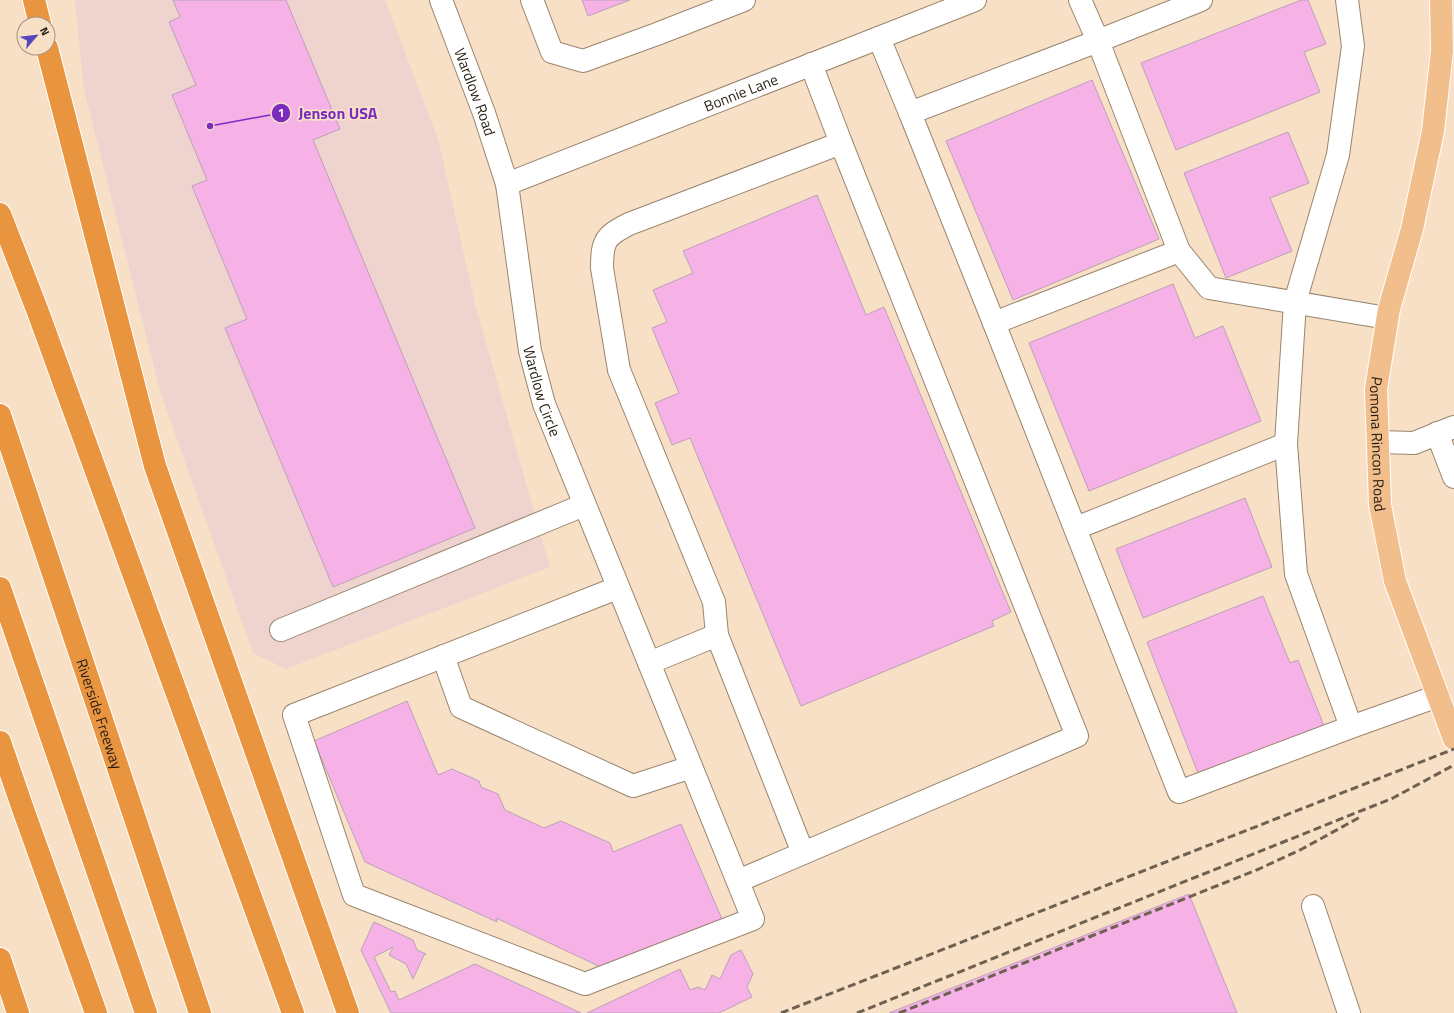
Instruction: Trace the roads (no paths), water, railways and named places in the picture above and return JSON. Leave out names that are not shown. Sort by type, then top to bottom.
[{"type":"highway","points":[[34,0],[38,16]]},
{"type":"highway","points":[[49,56],[155,466],[348,1013]]},
{"type":"highway","points":[[0,214],[38,312],[293,1013]]},
{"type":"highway","name":"Riverside Freeway","points":[[0,415],[200,1013]]},
{"type":"highway","points":[[0,588],[146,1013]]},
{"type":"highway","points":[[0,742],[96,1013]]},
{"type":"highway","points":[[0,959],[18,1013]]},
{"type":"main road","name":"Pomona Rincon Road","points":[[1440,0],[1442,51],[1432,131],[1412,229],[1387,318],[1376,389],[1380,505],[1395,581],[1446,707],[1454,739]]},
{"type":"street","name":"Wardlow Road","points":[[441,0],[484,113],[507,184]]},
{"type":"street","points":[[532,0],[552,52],[582,61],[744,0]]},
{"type":"street","name":"Bonnie Lane","points":[[507,184],[975,0]]},
{"type":"street","points":[[1080,0],[1098,41],[1179,252],[1209,288],[1387,318]]},
{"type":"street","points":[[910,113],[1201,0]]},
{"type":"street","points":[[1348,0],[1353,46],[1338,155],[1295,302],[1286,444],[1296,574],[1351,727]]},
{"type":"street","points":[[879,38],[1076,528],[1179,792],[1351,727],[1446,707]]},
{"type":"street","points":[[738,881],[1077,736],[811,64]]},
{"type":"street","points":[[802,853],[717,635],[714,602],[619,370],[602,268],[602,253],[608,237],[617,230],[629,224],[841,143]]},
{"type":"street","name":"Wardlow Circle","points":[[443,656],[294,715],[354,895],[585,984],[753,919],[617,588],[544,404],[530,351],[507,184]]},
{"type":"street","points":[[994,323],[1179,252]]},
{"type":"street","points":[[1378,442],[1414,443],[1445,430],[1454,477]]},
{"type":"street","points":[[1076,528],[1286,444]]},
{"type":"street","points":[[281,630],[584,505]]},
{"type":"street","points":[[617,588],[443,656],[461,707],[633,786],[691,767]]},
{"type":"street","points":[[649,663],[717,635]]},
{"type":"street","points":[[1313,906],[1350,1013]]},
{"type":"railway","points":[[781,1013],[1454,749]]},
{"type":"railway","points":[[857,1013],[1393,798],[1454,765]]},
{"type":"railway","points":[[899,1013],[1259,869],[1302,849],[1362,816]]},
{"type":"place","name":"Jenson USA","points":[[210,126]]}]
